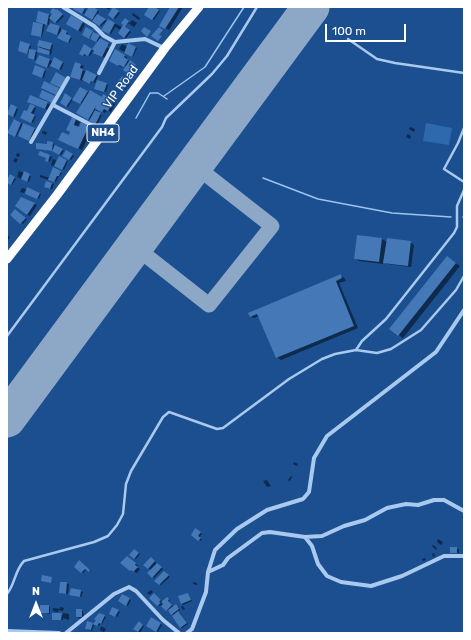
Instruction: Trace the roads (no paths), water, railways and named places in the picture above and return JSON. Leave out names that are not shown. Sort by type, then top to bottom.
[{"type":"highway","name":"VIP Road","points":[[7,258],[57,195],[165,48],[199,7]]},
{"type":"street","points":[[63,7],[94,26],[104,36],[115,42],[145,39],[165,48]]},
{"type":"street","points":[[99,73],[115,42]]},
{"type":"street","points":[[31,142],[54,105],[68,78]]},
{"type":"street","points":[[54,105],[104,131]]},
{"type":"street","points":[[187,633],[192,629],[206,592],[208,572],[214,550],[236,529],[267,510],[303,499],[308,492],[314,458],[327,436],[436,352],[464,310]]},
{"type":"street","points":[[208,572],[223,565],[228,558],[262,533],[270,532],[306,537],[322,536],[344,526],[366,520],[387,508],[406,504],[418,505],[434,500],[444,500],[464,511]]},
{"type":"street","points":[[306,537],[312,546],[318,564],[327,576],[341,582],[371,586],[402,576],[444,556],[464,556]]},
{"type":"street","points":[[66,633],[114,594],[129,587],[136,591],[163,620],[178,633]]},
{"type":"street","points":[[7,631],[59,633]]},
{"type":"lane","points":[[7,336],[162,127],[166,118],[212,74],[227,56],[257,7]]},
{"type":"lane","points":[[348,40],[377,60],[464,73]]},
{"type":"lane","points":[[464,128],[444,169],[464,182]]},
{"type":"lane","points":[[356,350],[362,341],[386,319],[454,233],[457,227],[457,206],[464,190]]},
{"type":"lane","points":[[7,594],[19,567],[24,561],[94,542],[108,536],[118,526],[123,514],[126,484],[131,470],[164,417],[169,412],[217,429],[223,428],[232,423],[289,379],[322,359],[335,354],[356,350],[377,353],[391,349],[421,330],[456,290],[464,276]]},
{"type":"waterway","points":[[164,96],[205,67],[244,7]]},
{"type":"waterway","points":[[136,118],[150,93],[158,93],[167,99]]},
{"type":"waterway","points":[[263,178],[318,199],[392,213],[451,217]]}]
